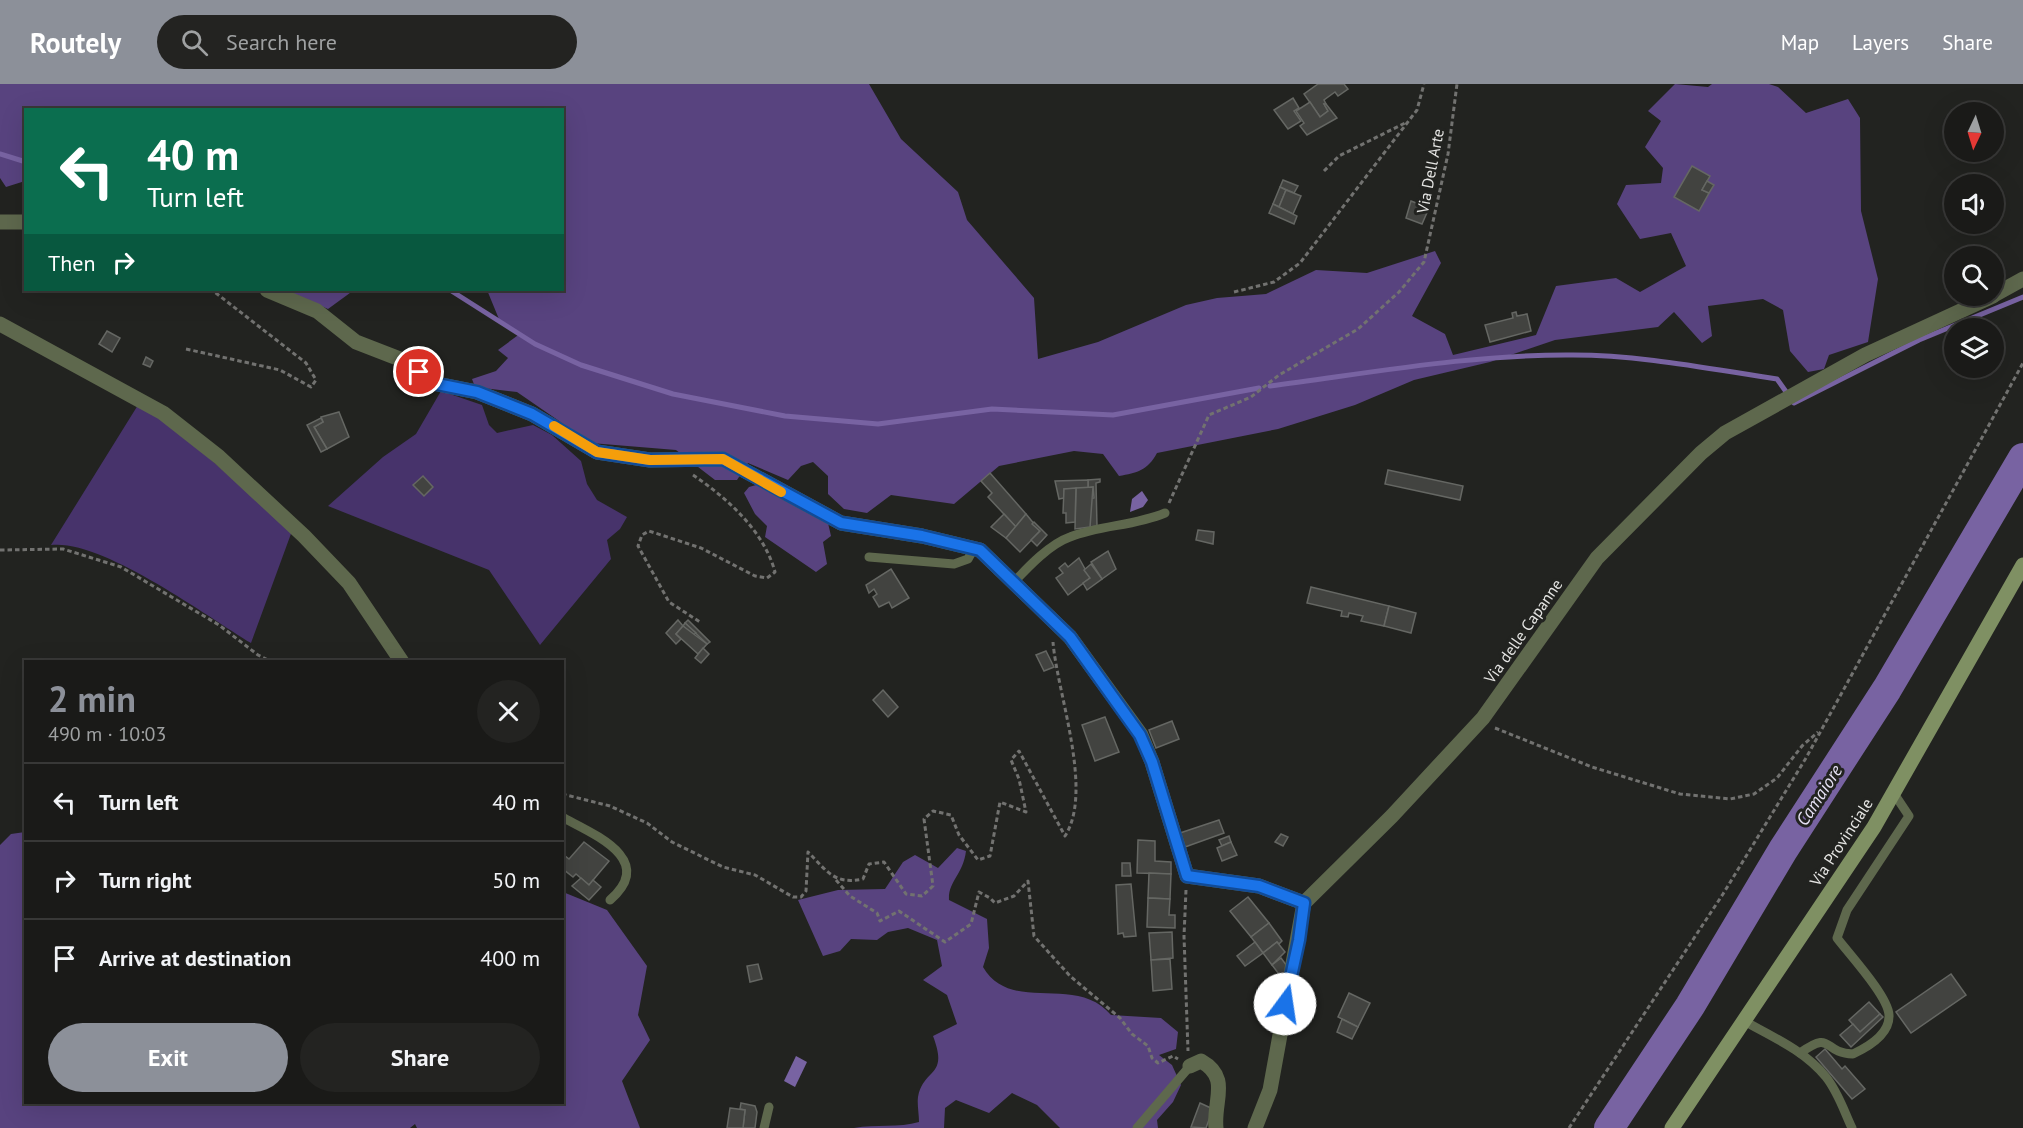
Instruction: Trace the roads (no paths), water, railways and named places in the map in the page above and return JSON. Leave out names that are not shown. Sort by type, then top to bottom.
[{"type":"main road","name":"Via Provinciale","points":[[1672,1128],[1874,827],[2023,565]]},
{"type":"street","points":[[0,222],[24,222]]},
{"type":"street","name":"Via delle Capanne","points":[[2004,290],[2023,279]]},
{"type":"street","points":[[269,291],[317,311],[356,342],[405,361],[432,383],[477,392],[532,414],[597,452],[650,460],[723,459],[841,523],[922,536],[980,550],[1015,580],[1059,625],[1140,735],[1152,762],[1187,876],[1259,886],[1304,903],[1270,1090],[1255,1128]]},
{"type":"street","name":"Via delle Capanne","points":[[1304,903],[1392,816],[1483,718],[1597,558],[1701,453],[1725,433],[1778,401],[1808,388],[1903,336],[1970,306]]},
{"type":"street","points":[[0,324],[163,413],[219,457],[304,536],[349,583],[401,660]]},
{"type":"street","points":[[1190,1066],[1201,1061],[1214,1068],[1219,1082],[1216,1128]]},
{"type":"lane","points":[[1015,580],[1067,538],[1117,525],[1144,522],[1165,513]]},
{"type":"lane","points":[[869,557],[954,564],[968,559],[974,548]]},
{"type":"lane","points":[[1800,1053],[1816,1041],[1825,1042],[1836,1051],[1853,1054],[1876,1041],[1889,1022],[1889,1012],[1882,998],[1837,938],[1847,910],[1909,816],[1893,792]]},
{"type":"lane","points":[[564,818],[610,843],[624,857],[626,877],[621,890],[610,900]]},
{"type":"lane","points":[[1744,1021],[1800,1053],[1826,1078],[1852,1128]]},
{"type":"lane","points":[[1137,1128],[1190,1066]]},
{"type":"lane","points":[[764,1128],[769,1107]]},
{"type":"waterway","points":[[0,154],[24,161]]},
{"type":"waterway","points":[[452,291],[535,344],[581,365],[673,394],[785,416],[878,424],[992,409],[1113,415],[1259,388]]},
{"type":"waterway","points":[[1270,386],[1460,361],[1573,355],[1624,357],[1777,379],[1794,403],[1919,340],[2023,297]]},
{"type":"waterway","name":"Camaiore","points":[[1609,1128],[1690,1006],[1783,850],[1887,689],[2023,458]]}]
